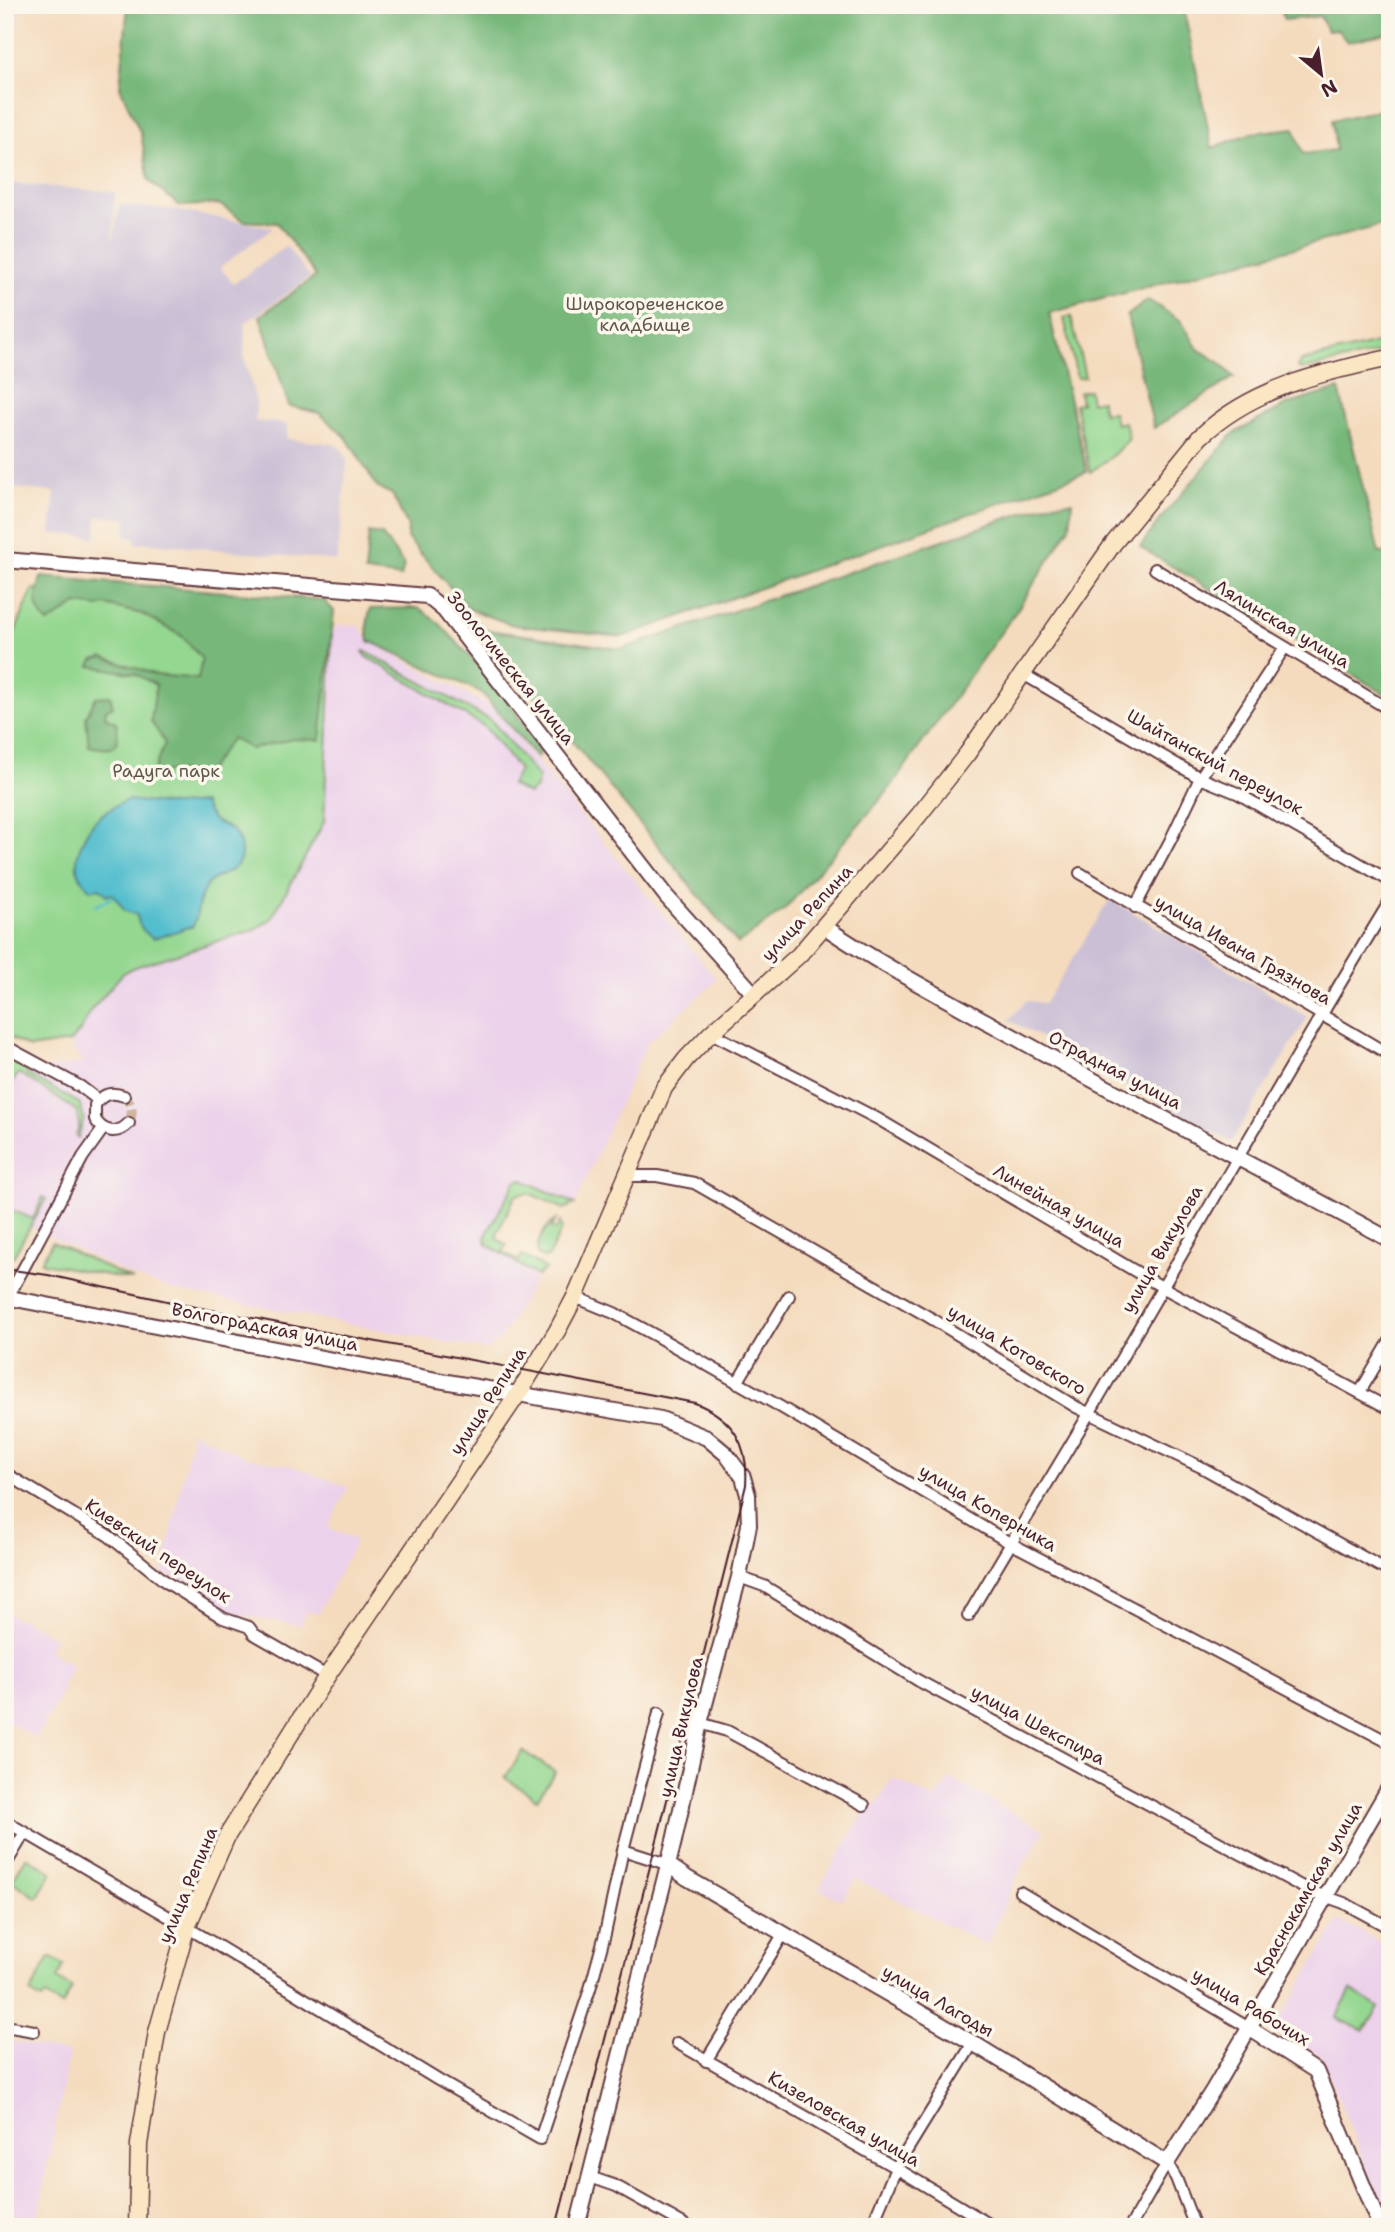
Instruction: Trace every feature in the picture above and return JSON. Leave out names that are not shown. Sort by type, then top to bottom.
[{"type":"main road","name":"улица Репина","points":[[137,2227],[139,2144],[155,2044],[186,1929],[227,1836],[327,1676],[518,1394],[575,1297],[624,1176],[664,1088],[686,1059],[711,1033],[799,955],[919,815],[967,754],[1113,544],[1200,437],[1216,422],[1253,398],[1277,388],[1328,371],[1390,358]]},
{"type":"street","name":"Зоологическая улица","points":[[5,559],[427,596],[444,610],[666,896],[754,994]]},
{"type":"street","name":"Лялинская улица","points":[[1155,569],[1390,709]]},
{"type":"street","points":[[1135,907],[1200,778],[1285,647]]},
{"type":"street","name":"Шайтанский переулок","points":[[1024,674],[1200,778],[1237,793],[1390,881]]},
{"type":"street","name":"улица Ивана Грязнова","points":[[1080,873],[1390,1055]]},
{"type":"street","name":"улица Викулова","points":[[968,1616],[1089,1414],[1320,1015],[1390,901]]},
{"type":"street","name":"Отрадная улица","points":[[825,927],[942,997],[1106,1089],[1237,1156],[1390,1240]]},
{"type":"street","name":"Линейная улица","points":[[711,1033],[878,1119],[1162,1287],[1390,1409]]},
{"type":"street","points":[[5,1046],[81,1087],[98,1100]]},
{"type":"street","points":[[124,1096],[110,1093],[98,1100],[93,1112],[98,1125],[103,1129],[118,1131],[129,1123]]},
{"type":"street","points":[[6,1299],[83,1157],[103,1129]]},
{"type":"street","name":"улица Котовского","points":[[624,1176],[657,1175],[694,1183],[929,1317],[1089,1414],[1201,1467],[1390,1572]]},
{"type":"street","points":[[737,1382],[789,1296]]},
{"type":"street","name":"улица Коперника","points":[[575,1297],[614,1313],[737,1382],[1010,1543],[1390,1743]]},
{"type":"street","name":"Волгоградская улица","points":[[6,1299],[518,1394]]},
{"type":"street","points":[[1360,1392],[1390,1341]]},
{"type":"street","name":"улица Викулова","points":[[518,1394],[662,1419],[683,1426],[717,1446],[736,1465],[748,1495],[749,1525],[739,1577],[700,1723],[577,2227]]},
{"type":"street","name":"Киевский переулок","points":[[5,1474],[109,1536],[166,1581],[223,1618],[249,1627],[254,1634],[327,1676]]},
{"type":"street","name":"улица Шекспира","points":[[739,1577],[764,1586],[919,1681],[1298,1884],[1344,1903],[1390,1928]]},
{"type":"street","points":[[5,1821],[540,2139],[590,1989],[659,1713]]},
{"type":"street","points":[[700,1723],[727,1731],[864,1805]]},
{"type":"street","name":"Краснокамская улица","points":[[1130,2227],[1390,1786]]},
{"type":"street","points":[[5,1866],[25,1832]]},
{"type":"street","name":"улица Лагоды","points":[[623,1850],[667,1864],[973,2043],[1167,2163]]},
{"type":"street","name":"улица Рабочих","points":[[1020,1892],[1309,2065],[1315,2071],[1380,2227]]},
{"type":"street","points":[[706,2061],[784,1933]]},
{"type":"street","points":[[5,2026],[34,2031]]},
{"type":"street","name":"Кизеловская улица","points":[[677,2043],[994,2227]]},
{"type":"street","points":[[871,2227],[896,2168],[973,2043]]},
{"type":"street","points":[[1167,2163],[1176,2178],[1195,2227]]},
{"type":"street","points":[[590,2177],[616,2186],[689,2227]]},
{"type":"shaded area","points":[[5,5],[21,5],[5,92]]},
{"type":"shaded area","points":[[5,183],[115,192],[112,246],[119,205],[170,209],[273,228],[220,267],[233,284],[286,246],[310,277],[245,323],[244,356],[256,402],[255,421],[287,424],[287,439],[335,444],[343,451],[347,461],[337,561],[142,542],[135,544],[135,538],[126,537],[127,519],[97,516],[96,537],[51,533],[55,492],[11,488],[5,542]]},
{"type":"shaded area","points":[[340,624],[359,626],[369,641],[493,708],[717,980],[647,1043],[575,1204],[522,1179],[485,1237],[487,1244],[537,1276],[502,1337],[487,1350],[177,1291],[137,1278],[5,1215],[5,1062],[27,1073],[83,1062],[70,1042],[81,1030],[91,1010],[123,973],[272,918],[324,822],[332,632]]},
{"type":"shaded area","points":[[1110,899],[1308,1017],[1231,1142],[1009,1020],[1026,1001],[1045,1003]]},
{"type":"shaded area","points":[[193,1431],[245,1457],[292,1466],[348,1487],[328,1527],[356,1540],[318,1614],[306,1611],[300,1625],[226,1613],[163,1572]]},
{"type":"shaded area","points":[[9,1614],[55,1637],[48,1651],[73,1666],[61,1686],[64,1689],[36,1738],[5,1720],[5,1620]]},
{"type":"shaded area","points":[[892,1778],[936,1800],[950,1778],[1045,1831],[1021,1868],[987,1945],[856,1879],[842,1900],[819,1889],[868,1805],[875,1807]]},
{"type":"shaded area","points":[[1339,1920],[1390,1947],[1390,2227],[1322,2057],[1274,2029]]},
{"type":"shaded area","points":[[5,2040],[69,2053],[36,2227],[5,2227]]},
{"type":"green space","name":"Широкореченское кладбище","points":[[128,5],[1183,5],[1212,148],[1252,133],[1294,128],[1303,154],[1336,150],[1332,120],[1390,108],[1390,223],[1049,313],[1087,472],[622,637],[513,625],[469,609],[407,538],[408,527],[392,494],[378,488],[346,437],[319,413],[289,406],[260,316],[316,276],[277,223],[244,221],[219,204],[180,206],[149,181],[141,134],[120,87]]},
{"type":"green space","points":[[1280,5],[1390,5],[1390,43],[1387,33],[1347,42],[1338,30],[1327,31],[1320,16],[1284,20]]},
{"type":"green space","points":[[1148,300],[1181,321],[1198,349],[1219,362],[1234,377],[1154,428],[1127,316]]},
{"type":"green space","points":[[1071,316],[1085,377],[1077,378],[1064,318]]},
{"type":"green space","points":[[1390,340],[1390,350],[1301,370],[1298,367],[1302,361]]},
{"type":"green space","points":[[1339,389],[1379,553],[1390,552],[1390,697],[1140,547],[1233,434],[1286,405]]},
{"type":"green space","points":[[1089,390],[1091,402],[1101,400],[1103,413],[1113,412],[1116,424],[1125,422],[1129,439],[1111,457],[1090,472],[1075,404],[1081,403],[1079,392]]},
{"type":"green space","points":[[1072,502],[1070,527],[1017,610],[887,792],[785,909],[738,944],[481,629],[622,649],[1052,503]]},
{"type":"green space","points":[[369,533],[382,535],[404,565],[401,577],[365,572]]},
{"type":"green space","points":[[41,577],[324,600],[334,611],[320,740],[293,739],[251,749],[232,738],[204,776],[176,771],[152,774],[165,743],[151,721],[156,685],[136,674],[90,666],[93,660],[103,657],[157,675],[198,679],[202,659],[182,636],[142,614],[105,605],[99,607],[77,604],[48,623],[39,612],[36,602]]},
{"type":"green space","name":"Радуга парк","points":[[33,589],[332,632],[324,822],[272,918],[256,929],[132,968],[123,973],[91,1010],[81,1030],[70,1042],[30,1048],[5,1035],[5,656]]},
{"type":"green space","points":[[419,608],[440,624],[503,692],[540,751],[537,758],[481,692],[369,641],[367,626],[370,609]]},
{"type":"green space","points":[[364,651],[492,721],[538,777],[536,788],[528,794],[511,785],[519,770],[485,727],[367,657]]},
{"type":"green space","points":[[110,696],[113,706],[106,710],[105,717],[116,722],[116,743],[104,749],[89,746],[86,717],[96,697]]},
{"type":"green space","points":[[5,1058],[25,1068],[28,1075],[79,1103],[84,1118],[78,1138],[77,1111],[19,1073],[5,1092]]},
{"type":"green space","points":[[521,1179],[575,1204],[564,1209],[529,1193],[516,1195],[497,1233],[498,1240],[507,1245],[503,1252],[518,1261],[522,1255],[546,1269],[537,1276],[487,1244],[485,1237],[516,1181]]},
{"type":"green space","points":[[43,1197],[46,1199],[13,1257],[5,1255],[5,1207],[33,1219]]},
{"type":"green space","points":[[556,1220],[551,1228],[556,1230],[560,1222],[562,1229],[548,1257],[543,1258],[537,1251],[539,1241],[548,1226]]},
{"type":"green space","points":[[52,1242],[133,1280],[43,1263],[41,1262]]},
{"type":"green space","points":[[523,1751],[555,1772],[537,1799],[505,1778]]},
{"type":"green space","points":[[26,1857],[52,1872],[37,1898],[12,1881]]},
{"type":"green space","points":[[50,1957],[64,1965],[57,1979],[72,1988],[62,2006],[45,1996],[42,2000],[30,1993]]},
{"type":"green space","points":[[1351,1990],[1379,2007],[1364,2031],[1336,2018]]},
{"type":"water","points":[[128,800],[174,805],[203,803],[213,819],[236,835],[241,848],[239,862],[233,869],[212,880],[205,889],[192,927],[153,938],[142,928],[137,915],[125,911],[113,894],[107,895],[100,888],[90,890],[79,874],[77,859],[91,826],[106,811]]},
{"type":"waterway","points":[[95,906],[113,897]]},
{"type":"tunnel","points":[[124,1096],[131,1108],[129,1123]]},
{"type":"tram line","points":[[5,1269],[48,1275],[185,1305],[695,1403],[719,1416],[736,1434],[745,1457],[746,1485],[556,2227]]}]
